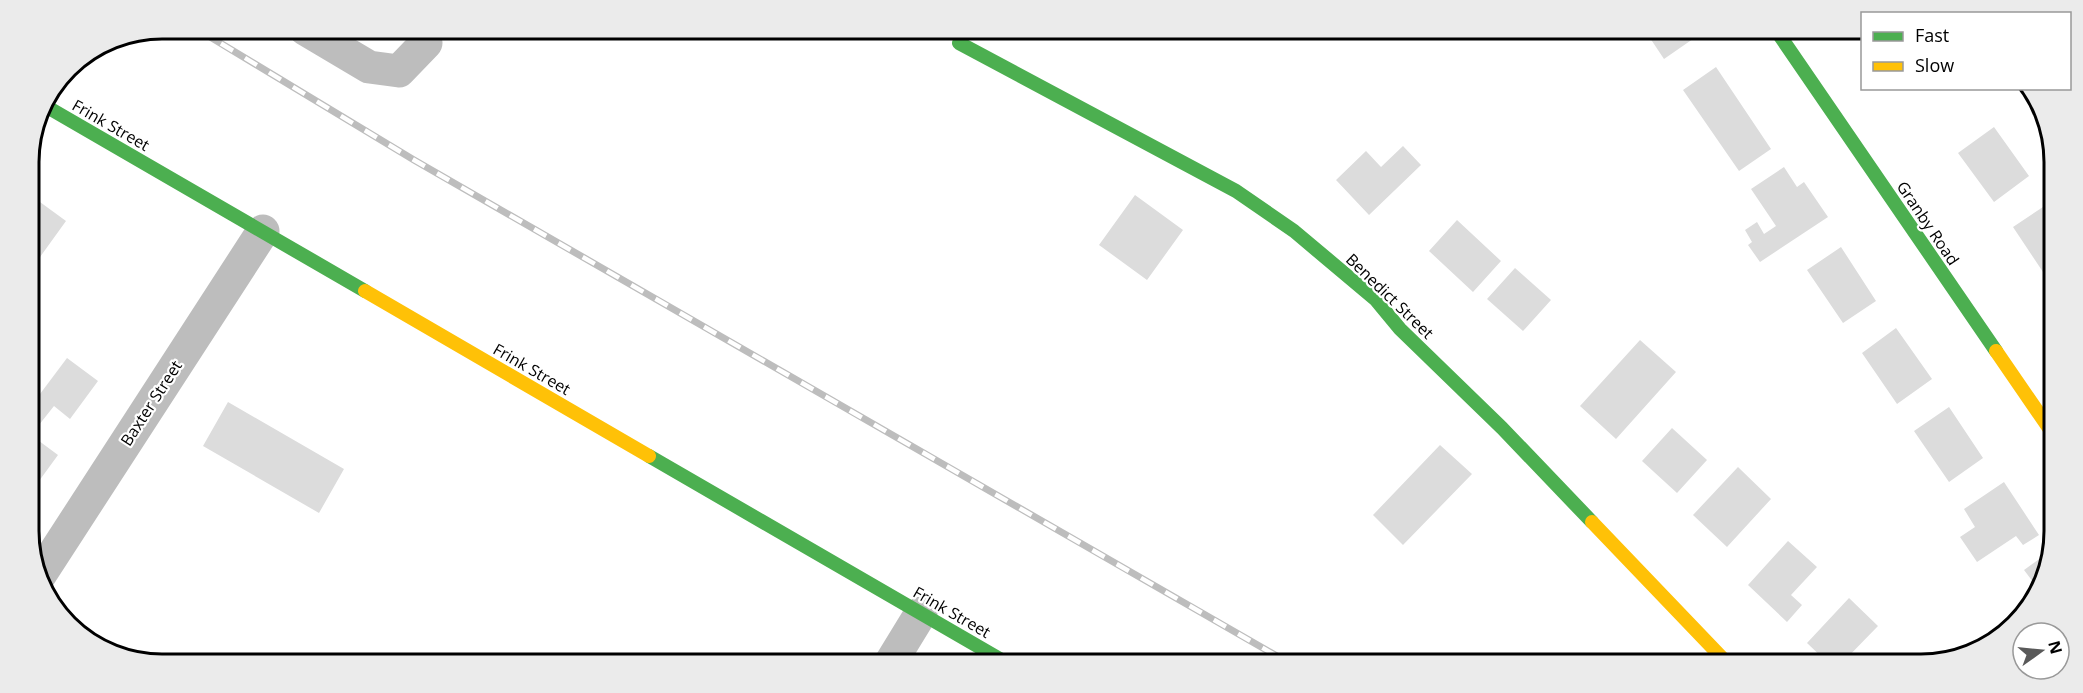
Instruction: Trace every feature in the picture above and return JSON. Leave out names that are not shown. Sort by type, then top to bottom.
[{"type":"street","points":[[322,39],[369,67],[399,71],[426,43]]},
{"type":"street","name":"Granby Road","points":[[1782,39],[2044,422]]},
{"type":"street","name":"Benedict Street","points":[[959,43],[1236,191],[1294,231],[1376,300],[1400,329],[1502,428],[1718,654]]},
{"type":"street","name":"Frink Street","points":[[51,109],[991,654]]},
{"type":"street","name":"Baxter Street","points":[[45,567],[262,231]]},
{"type":"street","points":[[896,654],[921,613]]},
{"type":"building","points":[[1651,39],[1693,39],[1664,59]]},
{"type":"building","points":[[1716,67],[1771,149],[1739,171],[1683,90]]},
{"type":"building","points":[[1994,127],[2029,176],[1994,202],[1958,153]]},
{"type":"building","points":[[1403,146],[1421,165],[1369,215],[1336,180],[1366,151],[1381,167]]},
{"type":"building","points":[[1784,167],[1797,187],[1804,182],[1828,217],[1760,262],[1748,245],[1752,242],[1745,230],[1757,222],[1764,234],[1776,226],[1751,189]]},
{"type":"building","points":[[1135,195],[1183,230],[1147,280],[1099,245]]},
{"type":"building","points":[[39,201],[66,221],[39,258]]},
{"type":"building","points":[[2044,206],[2044,274],[2013,227]]},
{"type":"building","points":[[1457,220],[1501,261],[1473,292],[1429,251]]},
{"type":"building","points":[[1841,247],[1876,301],[1843,323],[1807,270]]},
{"type":"building","points":[[1515,268],[1551,300],[1523,331],[1487,299]]},
{"type":"building","points":[[1896,328],[1932,379],[1897,404],[1862,353]]},
{"type":"building","points":[[1640,340],[1676,372],[1616,439],[1580,406]]},
{"type":"building","points":[[67,358],[98,381],[70,419],[54,406],[39,425],[39,395]]},
{"type":"building","points":[[228,402],[344,469],[319,513],[203,446]]},
{"type":"building","points":[[1949,407],[1983,458],[1949,482],[1914,431]]},
{"type":"building","points":[[1672,428],[1707,460],[1677,493],[1642,461]]},
{"type":"building","points":[[39,441],[58,455],[39,481]]},
{"type":"building","points":[[1440,445],[1472,474],[1403,545],[1373,515]]},
{"type":"building","points":[[1738,467],[1771,499],[1727,547],[1693,515]]},
{"type":"building","points":[[2004,482],[2039,535],[2023,545],[2016,536],[1977,562],[1960,537],[1975,527],[1964,509]]},
{"type":"building","points":[[1788,541],[1817,567],[1791,595],[1802,605],[1787,622],[1748,585]]},
{"type":"building","points":[[2041,558],[2033,582],[2024,570]]},
{"type":"building","points":[[1849,598],[1878,626],[1851,654],[1819,654],[1807,643]]},
{"type":"railway","points":[[214,39],[414,160],[1273,654]]},
{"type":"traffic: fast","points":[[1782,39],[1996,351]]},
{"type":"traffic: fast","points":[[959,43],[1236,191],[1294,231],[1376,300],[1400,329],[1502,428],[1592,522]]},
{"type":"traffic: fast","points":[[51,109],[365,291]]},
{"type":"traffic: fast","points":[[649,456],[991,654]]},
{"type":"traffic: slow","points":[[365,291],[649,456]]},
{"type":"traffic: slow","points":[[1996,351],[2044,421]]},
{"type":"traffic: slow","points":[[1592,522],[1718,654]]}]
